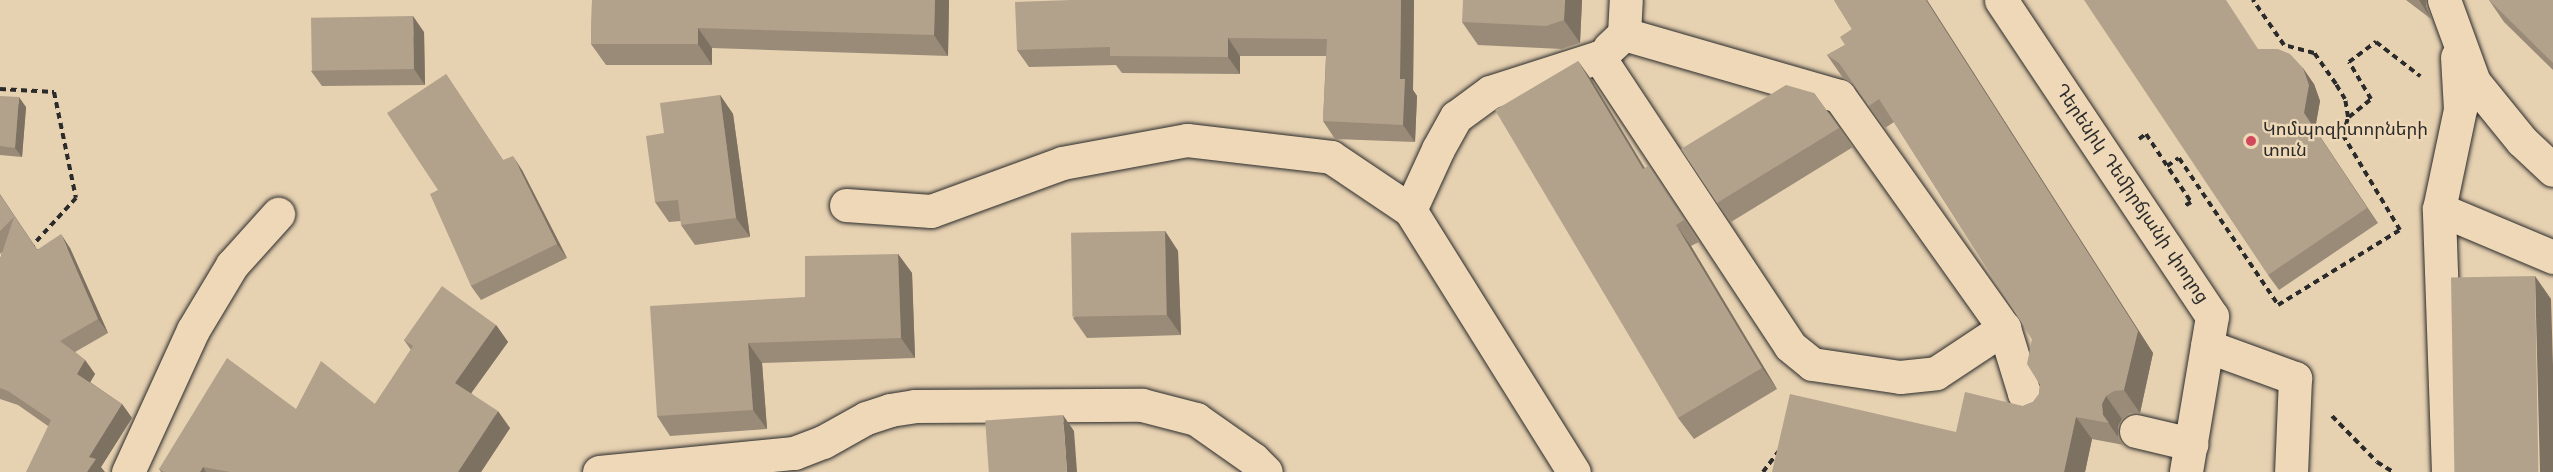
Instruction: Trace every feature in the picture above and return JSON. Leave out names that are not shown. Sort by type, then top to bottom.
[{"type":"street","points":[[1410,210],[1438,149],[1456,117],[1490,92],[1599,57],[1624,34],[1626,0]]},
{"type":"street","name":"Դերենիկ Դեմիրճյանի փողոց","points":[[2001,0],[2212,316],[2188,458]]},
{"type":"street","points":[[2444,0],[2474,82],[2522,141],[2553,170]]},
{"type":"street","points":[[1624,34],[1839,96],[2004,327],[2024,393],[2037,410]]},
{"type":"street","points":[[2448,472],[2439,208],[2460,109],[2457,40]]},
{"type":"street","points":[[1599,57],[1790,346],[1812,364],[1900,377],[1936,373],[2004,327]]},
{"type":"street","points":[[846,205],[931,211],[1062,163],[1187,140],[1331,157],[1410,210],[1574,472]]},
{"type":"street","points":[[2439,208],[2553,257]]},
{"type":"street","points":[[128,472],[192,330],[232,265],[278,214]]},
{"type":"street","points":[[2207,346],[2295,378],[2291,472]]},
{"type":"street","points":[[599,472],[794,453],[823,442],[866,418],[890,410],[915,406],[1130,405],[1142,405],[1196,419],[1253,459],[1266,472]]},
{"type":"street","points":[[2136,431],[2188,458]]},
{"type":"path","points":[[2167,166],[2179,158],[2278,305],[2400,230],[2343,135],[2348,117],[2345,99],[2314,53],[2284,45],[2253,0]]},
{"type":"path","points":[[2348,117],[2371,99],[2349,62],[2376,42]]},
{"type":"path","points":[[0,89],[54,92],[76,198],[23,256]]},
{"type":"path","points":[[2133,143],[2146,134],[2191,202],[2179,210]]},
{"type":"path","points":[[2295,378],[2377,462],[2393,472]]},
{"type":"path","points":[[1763,472],[1781,449]]},
{"type":"building","points":[[592,0],[935,0],[934,35],[698,28],[698,44],[591,44]]},
{"type":"building","points":[[1401,0],[1400,79],[1405,79],[1403,125],[1323,121],[1327,39],[1228,38],[1228,57],[1110,56],[1110,47],[1017,50],[1015,2]]},
{"type":"building","points":[[1463,0],[1565,0],[1564,20],[1546,26],[1462,22]]},
{"type":"building","points":[[1834,0],[1926,0],[2138,331],[2124,390],[2114,391],[2106,396],[2102,404],[2103,415],[2109,423],[2076,417],[2064,472],[1772,472],[1790,394],[1956,432],[1965,392],[2023,406],[2033,402],[2039,394],[2040,385],[2027,364],[2032,339],[1879,99],[1869,106],[1839,63],[1827,55],[1845,45],[1840,37],[1852,29]]},
{"type":"building","name":"Կոմպոզիտորների տուն","points":[[2084,0],[2226,0],[2258,49],[2278,49],[2290,54],[2303,68],[2309,85],[2304,113],[2367,208],[2268,275]]},
{"type":"building","points":[[2489,0],[2553,0],[2553,63]]},
{"type":"building","points":[[413,16],[414,69],[312,71],[311,18]]},
{"type":"building","points":[[1578,61],[1643,169],[1648,166],[1684,220],[1676,225],[1762,368],[1678,418],[1495,110]]},
{"type":"building","points":[[446,74],[503,160],[513,156],[557,244],[471,286],[430,194],[438,190],[387,113]]},
{"type":"building","points":[[1786,85],[1814,93],[1839,128],[1717,203],[1681,149]]},
{"type":"building","points":[[720,95],[736,218],[681,225],[678,200],[655,202],[646,136],[664,133],[660,103]]},
{"type":"building","points":[[0,96],[19,97],[15,148],[0,146]]},
{"type":"building","points":[[0,195],[37,250],[61,234],[98,319],[60,341],[85,360],[77,374],[122,404],[89,457],[96,459],[87,472],[26,472],[51,420],[0,388],[0,259],[14,217],[0,231]]},
{"type":"building","points":[[1165,231],[1166,315],[1072,317],[1071,233]]},
{"type":"building","points":[[898,254],[901,338],[748,343],[753,410],[657,416],[650,306],[805,297],[805,256]]},
{"type":"building","points":[[2535,276],[2538,472],[2454,472],[2451,277]]},
{"type":"building","points":[[442,286],[496,325],[455,383],[498,411],[458,472],[230,472],[203,467],[200,472],[164,472],[159,469],[227,358],[296,409],[321,361],[375,404],[413,346],[404,340]]},
{"type":"building","points":[[1063,415],[1067,472],[989,472],[985,420]]},
{"type":"place","name":"Կոմպոզիտորների տուն","points":[[2251,141]]}]
